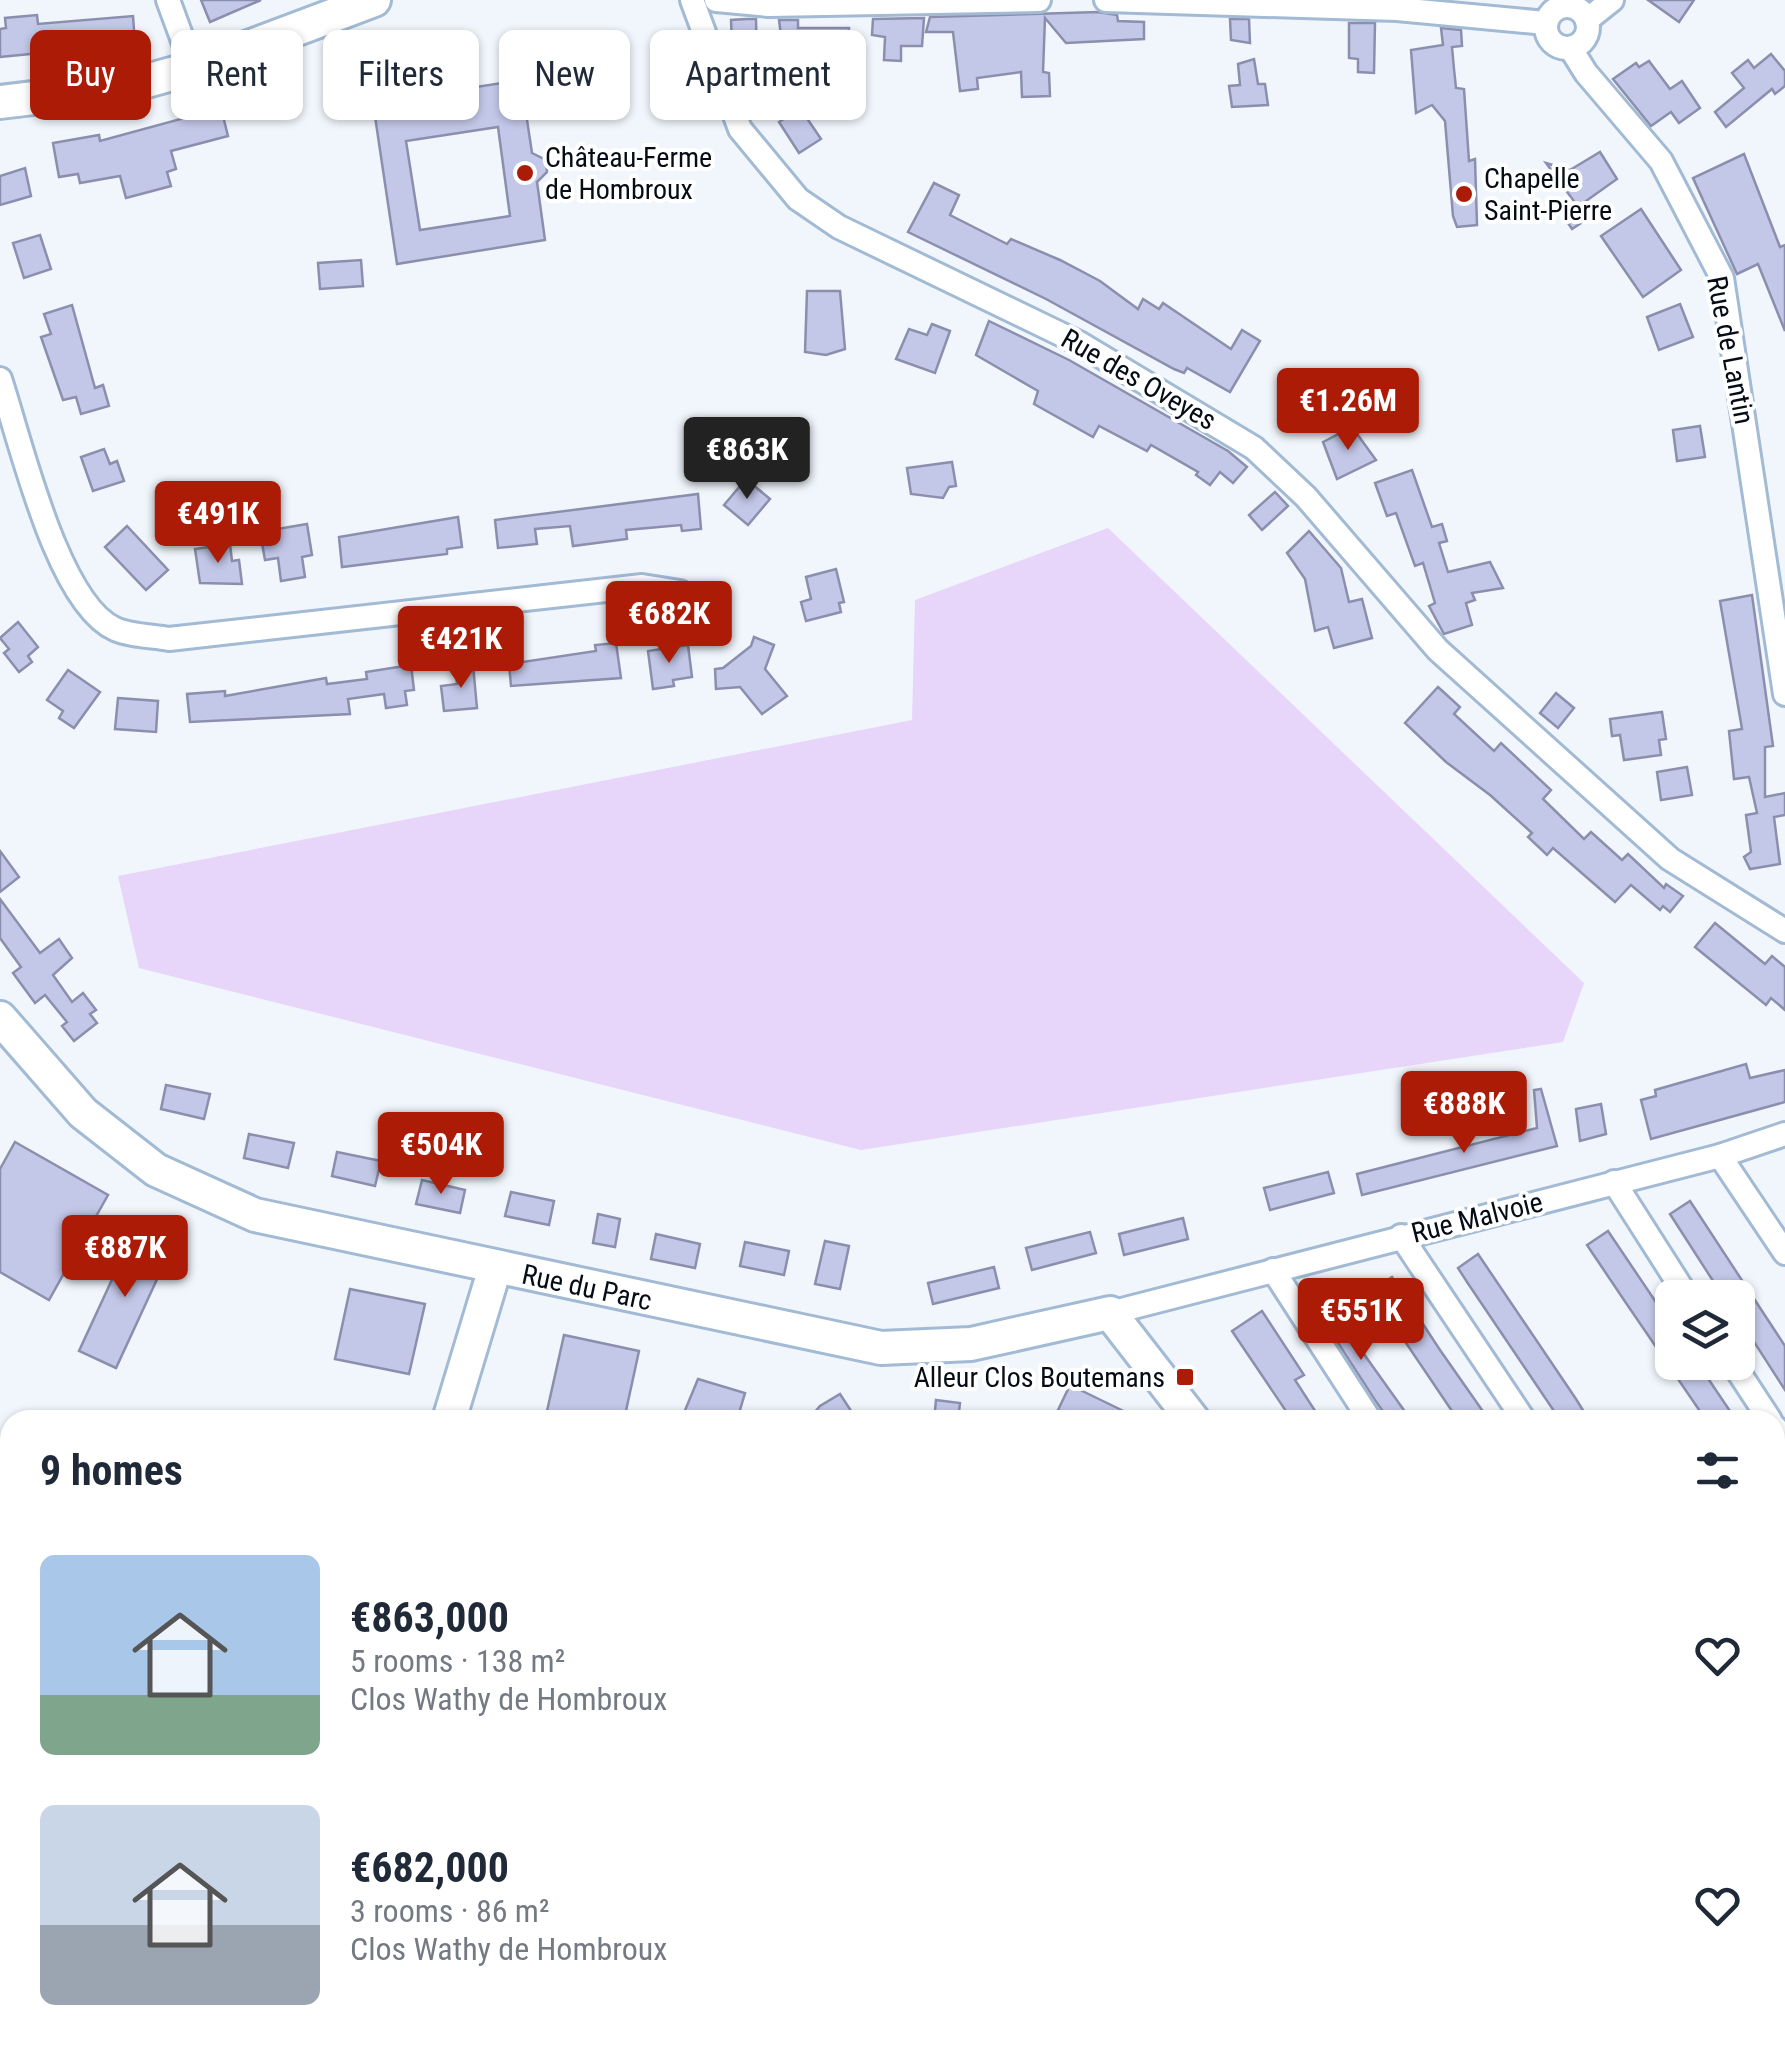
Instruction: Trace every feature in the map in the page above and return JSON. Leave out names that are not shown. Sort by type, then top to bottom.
[{"type":"street","points":[[168,0],[179,30]]},
{"type":"street","points":[[294,30],[374,0]]},
{"type":"street","name":"Rue des Oveyes","points":[[692,0],[740,128],[786,186],[811,210],[1080,343],[1254,448],[1306,497],[1399,610],[1453,663],[1670,860],[1785,931]]},
{"type":"street","points":[[716,0],[769,5],[1039,0]]},
{"type":"street","points":[[1106,0],[1397,9],[1484,14],[1546,24]]},
{"type":"street","points":[[1587,20],[1612,0]]},
{"type":"street","points":[[1564,6],[1580,10],[1587,20],[1584,41],[1572,49],[1554,45],[1546,24],[1551,13],[1564,6]]},
{"type":"street","name":"Rue de Lantin","points":[[1572,49],[1586,73],[1661,161],[1722,278],[1785,694]]},
{"type":"street","points":[[0,102],[125,87],[171,74]]},
{"type":"street","points":[[0,378],[56,548],[77,596],[114,629],[169,639],[642,586],[680,592]]},
{"type":"street","name":"Rue du Parc","points":[[0,1018],[83,1113],[156,1170],[254,1215],[881,1348],[971,1344],[1110,1313]]},
{"type":"street","name":"Rue Malvoie","points":[[1110,1313],[1720,1156],[1785,1134]]},
{"type":"street","points":[[1720,1156],[1785,1253]]},
{"type":"street","points":[[1614,1182],[1677,1280]]},
{"type":"street","points":[[1401,1236],[1517,1410]]},
{"type":"street","points":[[452,1410],[496,1268]]},
{"type":"street","points":[[1273,1270],[1364,1410]]},
{"type":"street","points":[[1110,1313],[1185,1410]]},
{"type":"street","points":[[1744,1380],[1763,1410]]},
{"type":"shaded area","points":[[1108,528],[1584,983],[1563,1042],[861,1150],[139,968],[118,876],[912,720],[915,600]]},
{"type":"building","points":[[201,0],[261,0],[210,22]]},
{"type":"building","points":[[1648,0],[1694,0],[1679,22]]},
{"type":"building","points":[[1098,12],[1117,15],[1118,21],[1144,22],[1144,39],[1066,43],[1045,18],[1043,72],[1049,73],[1050,96],[1022,97],[1021,72],[977,78],[978,89],[960,91],[953,32],[926,32],[930,17]]},
{"type":"building","points":[[37,15],[38,24],[133,16],[134,30],[30,30],[30,54],[0,57],[0,29],[6,28],[5,18]]},
{"type":"building","points":[[924,18],[922,46],[901,46],[901,61],[884,60],[885,37],[872,35],[873,19]]},
{"type":"building","points":[[756,19],[756,30],[731,30],[731,20]]},
{"type":"building","points":[[1230,19],[1249,19],[1250,43],[1231,40]]},
{"type":"building","points":[[779,20],[798,20],[798,28],[849,28],[849,30],[780,30]]},
{"type":"building","points":[[1349,23],[1375,23],[1374,73],[1358,72],[1358,59],[1349,58]]},
{"type":"building","points":[[1441,28],[1461,30],[1462,46],[1452,47],[1456,88],[1464,89],[1469,161],[1475,159],[1477,225],[1457,227],[1453,216],[1445,121],[1432,105],[1416,113],[1411,50],[1443,45]]},
{"type":"building","points":[[1771,54],[1785,71],[1785,86],[1775,94],[1772,89],[1726,127],[1715,112],[1744,88],[1732,73],[1748,60],[1754,68]]},
{"type":"building","points":[[1254,59],[1258,84],[1265,84],[1268,105],[1232,107],[1229,86],[1240,85],[1238,64]]},
{"type":"building","points":[[1649,61],[1670,89],[1682,81],[1700,108],[1679,123],[1671,112],[1651,126],[1613,79],[1636,63],[1639,67]]},
{"type":"building","name":"Château-Ferme de Hombroux","points":[[499,83],[499,120],[527,120],[532,153],[546,160],[547,172],[537,182],[545,240],[397,264],[376,120],[479,120],[479,87]],"holes":[[[498,127],[510,216],[420,230],[406,141]]]},
{"type":"building","points":[[177,120],[224,120],[228,136],[171,151],[176,169],[167,172],[171,186],[126,198],[120,176],[80,183],[78,174],[59,177],[53,143],[99,135],[100,141]]},
{"type":"building","points":[[808,120],[821,139],[799,153],[779,122]]},
{"type":"building","points":[[1600,152],[1617,179],[1586,201],[1595,214],[1572,229],[1562,214],[1576,204],[1546,163],[1570,170]]},
{"type":"building","points":[[1744,154],[1780,247],[1785,245],[1785,331],[1758,264],[1737,274],[1693,178]]},
{"type":"building","points":[[25,168],[31,196],[0,205],[0,176]]},
{"type":"building","points":[[934,183],[959,195],[950,215],[1007,244],[1011,239],[1060,260],[1100,281],[1138,309],[1143,299],[1159,309],[1163,303],[1231,349],[1242,330],[1260,341],[1230,392],[1187,368],[1184,373],[1174,369],[1046,299],[908,232]]},
{"type":"building","points":[[1641,209],[1681,270],[1643,297],[1601,236]]},
{"type":"building","points":[[40,235],[51,269],[24,278],[13,243]]},
{"type":"building","points":[[361,260],[363,286],[320,289],[318,263]]},
{"type":"building","points":[[807,291],[840,291],[845,349],[826,355],[805,352]]},
{"type":"building","points":[[1680,304],[1693,337],[1659,350],[1647,317]]},
{"type":"building","points":[[72,305],[95,388],[103,385],[109,406],[81,414],[76,397],[63,400],[41,337],[51,334],[44,314]]},
{"type":"building","points":[[989,321],[1069,360],[1228,451],[1247,467],[1233,483],[1220,472],[1210,485],[1196,475],[1198,472],[1151,445],[1147,451],[1099,426],[1093,437],[1034,404],[1038,391],[976,355]]},
{"type":"building","points":[[932,324],[950,331],[935,373],[896,359],[909,329],[927,335]]},
{"type":"building","points":[[1700,426],[1705,457],[1677,461],[1673,430]]},
{"type":"building","points":[[1352,427],[1376,460],[1337,479],[1323,442]]},
{"type":"building","points":[[104,449],[110,464],[117,461],[124,481],[93,491],[81,457]]},
{"type":"building","points":[[952,462],[956,486],[949,487],[943,498],[911,494],[907,468]]},
{"type":"building","points":[[1412,470],[1432,527],[1442,524],[1447,541],[1439,543],[1448,572],[1490,562],[1503,588],[1472,593],[1475,600],[1466,603],[1472,625],[1444,634],[1429,606],[1435,603],[1423,563],[1415,566],[1396,513],[1387,516],[1375,483]]},
{"type":"building","points":[[746,479],[770,499],[748,525],[724,505]]},
{"type":"building","points":[[1275,492],[1288,506],[1262,530],[1249,515]]},
{"type":"building","points":[[698,494],[701,529],[682,531],[681,525],[626,530],[627,539],[573,546],[570,526],[535,529],[537,544],[498,548],[495,520]]},
{"type":"building","points":[[458,517],[462,547],[447,549],[447,554],[342,567],[339,537]]},
{"type":"building","points":[[307,524],[312,555],[302,557],[305,577],[281,581],[278,558],[265,560],[260,532]]},
{"type":"building","points":[[127,526],[168,570],[146,590],[105,547]]},
{"type":"building","points":[[1309,531],[1341,568],[1349,602],[1362,599],[1372,638],[1334,648],[1328,627],[1315,631],[1305,579],[1287,553]]},
{"type":"building","points":[[230,544],[232,561],[239,560],[242,584],[200,583],[195,549]]},
{"type":"building","points":[[836,569],[844,602],[839,603],[841,612],[806,621],[801,602],[811,599],[806,577]]},
{"type":"building","points":[[1752,595],[1773,746],[1765,747],[1765,797],[1785,793],[1785,815],[1774,817],[1780,864],[1750,869],[1744,857],[1751,852],[1746,815],[1757,813],[1749,777],[1734,779],[1729,731],[1742,729],[1720,601]]},
{"type":"building","points":[[18,622],[38,647],[28,656],[32,662],[19,672],[4,653],[9,649],[0,638]]},
{"type":"building","points":[[754,637],[774,645],[765,669],[787,696],[762,714],[740,687],[716,689],[715,669],[723,668],[751,646]]},
{"type":"building","points":[[616,643],[621,678],[511,686],[509,664],[596,651],[595,645]]},
{"type":"building","points":[[688,645],[692,677],[673,680],[674,686],[653,689],[648,651]]},
{"type":"building","points":[[411,665],[414,690],[405,691],[407,705],[386,708],[384,694],[348,699],[350,714],[190,722],[187,694],[225,691],[225,696],[326,678],[327,684],[367,679],[366,672]]},
{"type":"building","points":[[473,665],[477,708],[444,711],[441,686],[457,684],[455,666]]},
{"type":"building","points":[[68,670],[100,692],[74,728],[59,718],[63,711],[47,700]]},
{"type":"building","points":[[1438,687],[1460,707],[1454,714],[1494,751],[1501,743],[1551,790],[1543,799],[1584,839],[1591,832],[1622,860],[1628,854],[1664,888],[1666,884],[1683,896],[1670,912],[1663,906],[1660,910],[1631,885],[1615,902],[1553,848],[1547,855],[1528,837],[1532,833],[1405,723]]},
{"type":"building","points":[[1556,693],[1574,708],[1558,728],[1540,713]]},
{"type":"building","points":[[118,698],[158,701],[156,732],[115,729]]},
{"type":"building","points":[[1662,712],[1666,739],[1659,740],[1661,755],[1624,760],[1620,735],[1612,736],[1610,719]]},
{"type":"building","points":[[1687,767],[1692,795],[1661,800],[1657,772]]},
{"type":"building","points":[[0,851],[19,877],[0,892]]},
{"type":"building","points":[[0,899],[40,953],[59,939],[72,958],[53,975],[72,1002],[83,993],[96,1010],[90,1014],[97,1023],[74,1041],[62,1026],[67,1022],[45,995],[35,1003],[13,973],[21,967],[0,938]]},
{"type":"building","points":[[1715,923],[1765,964],[1772,956],[1785,967],[1785,1010],[1771,998],[1766,1005],[1695,947]]},
{"type":"building","points":[[1746,1064],[1750,1078],[1785,1070],[1785,1102],[1651,1139],[1641,1100],[1656,1096],[1655,1090]]},
{"type":"building","points":[[166,1085],[210,1094],[204,1119],[161,1109]]},
{"type":"building","points":[[1541,1089],[1557,1146],[1362,1195],[1357,1174],[1537,1128],[1534,1090]]},
{"type":"building","points":[[1601,1104],[1606,1134],[1580,1141],[1576,1109]]},
{"type":"building","points":[[249,1134],[294,1143],[288,1168],[244,1158]]},
{"type":"building","points":[[15,1142],[108,1195],[49,1300],[0,1272],[0,1169]]},
{"type":"building","points":[[337,1152],[381,1161],[375,1186],[332,1176]]},
{"type":"building","points":[[1328,1172],[1334,1193],[1270,1210],[1264,1188]]},
{"type":"building","points":[[422,1180],[465,1190],[460,1213],[416,1204]]},
{"type":"building","points":[[511,1192],[554,1201],[549,1225],[505,1216]]},
{"type":"building","points":[[1690,1201],[1742,1280],[1712,1280],[1670,1214]]},
{"type":"building","points":[[598,1214],[620,1219],[615,1247],[593,1243]]},
{"type":"building","points":[[1183,1218],[1188,1239],[1124,1255],[1119,1234]]},
{"type":"building","points":[[1608,1231],[1655,1301],[1655,1345],[1587,1245]]},
{"type":"building","points":[[134,1232],[171,1249],[116,1368],[79,1351]]},
{"type":"building","points":[[1090,1232],[1096,1253],[1032,1270],[1026,1248]]},
{"type":"building","points":[[656,1234],[700,1244],[695,1268],[651,1259]]},
{"type":"building","points":[[825,1241],[849,1246],[840,1289],[815,1284]]},
{"type":"building","points":[[745,1242],[789,1251],[784,1275],[740,1266]]},
{"type":"building","points":[[1478,1254],[1583,1410],[1553,1410],[1458,1268]]},
{"type":"building","points":[[994,1267],[999,1288],[933,1304],[928,1283]]},
{"type":"building","points":[[1392,1277],[1482,1410],[1451,1410],[1371,1291]]},
{"type":"building","points":[[350,1289],[425,1304],[409,1374],[335,1359]]},
{"type":"building","points":[[1327,1298],[1404,1410],[1382,1410],[1314,1306]]},
{"type":"building","points":[[1755,1300],[1785,1346],[1785,1390],[1755,1343]]},
{"type":"building","points":[[1262,1311],[1304,1375],[1295,1380],[1314,1410],[1285,1410],[1232,1331]]},
{"type":"building","points":[[564,1335],[639,1351],[626,1410],[547,1410]]},
{"type":"building","points":[[698,1379],[745,1393],[740,1410],[685,1410]]},
{"type":"building","points":[[1679,1380],[1709,1380],[1729,1410],[1699,1410]]},
{"type":"building","points":[[1070,1385],[1121,1410],[1058,1410]]},
{"type":"building","points":[[840,1394],[850,1410],[817,1410]]},
{"type":"building","points":[[936,1400],[960,1403],[959,1410],[935,1410]]},
{"type":"place","name":"Château-Ferme de Hombroux","points":[[525,173]]},
{"type":"place","name":"Chapelle Saint-Pierre","points":[[1464,194]]},
{"type":"place","name":"Alleur Clos Boutemans","points":[[1185,1377]]}]
